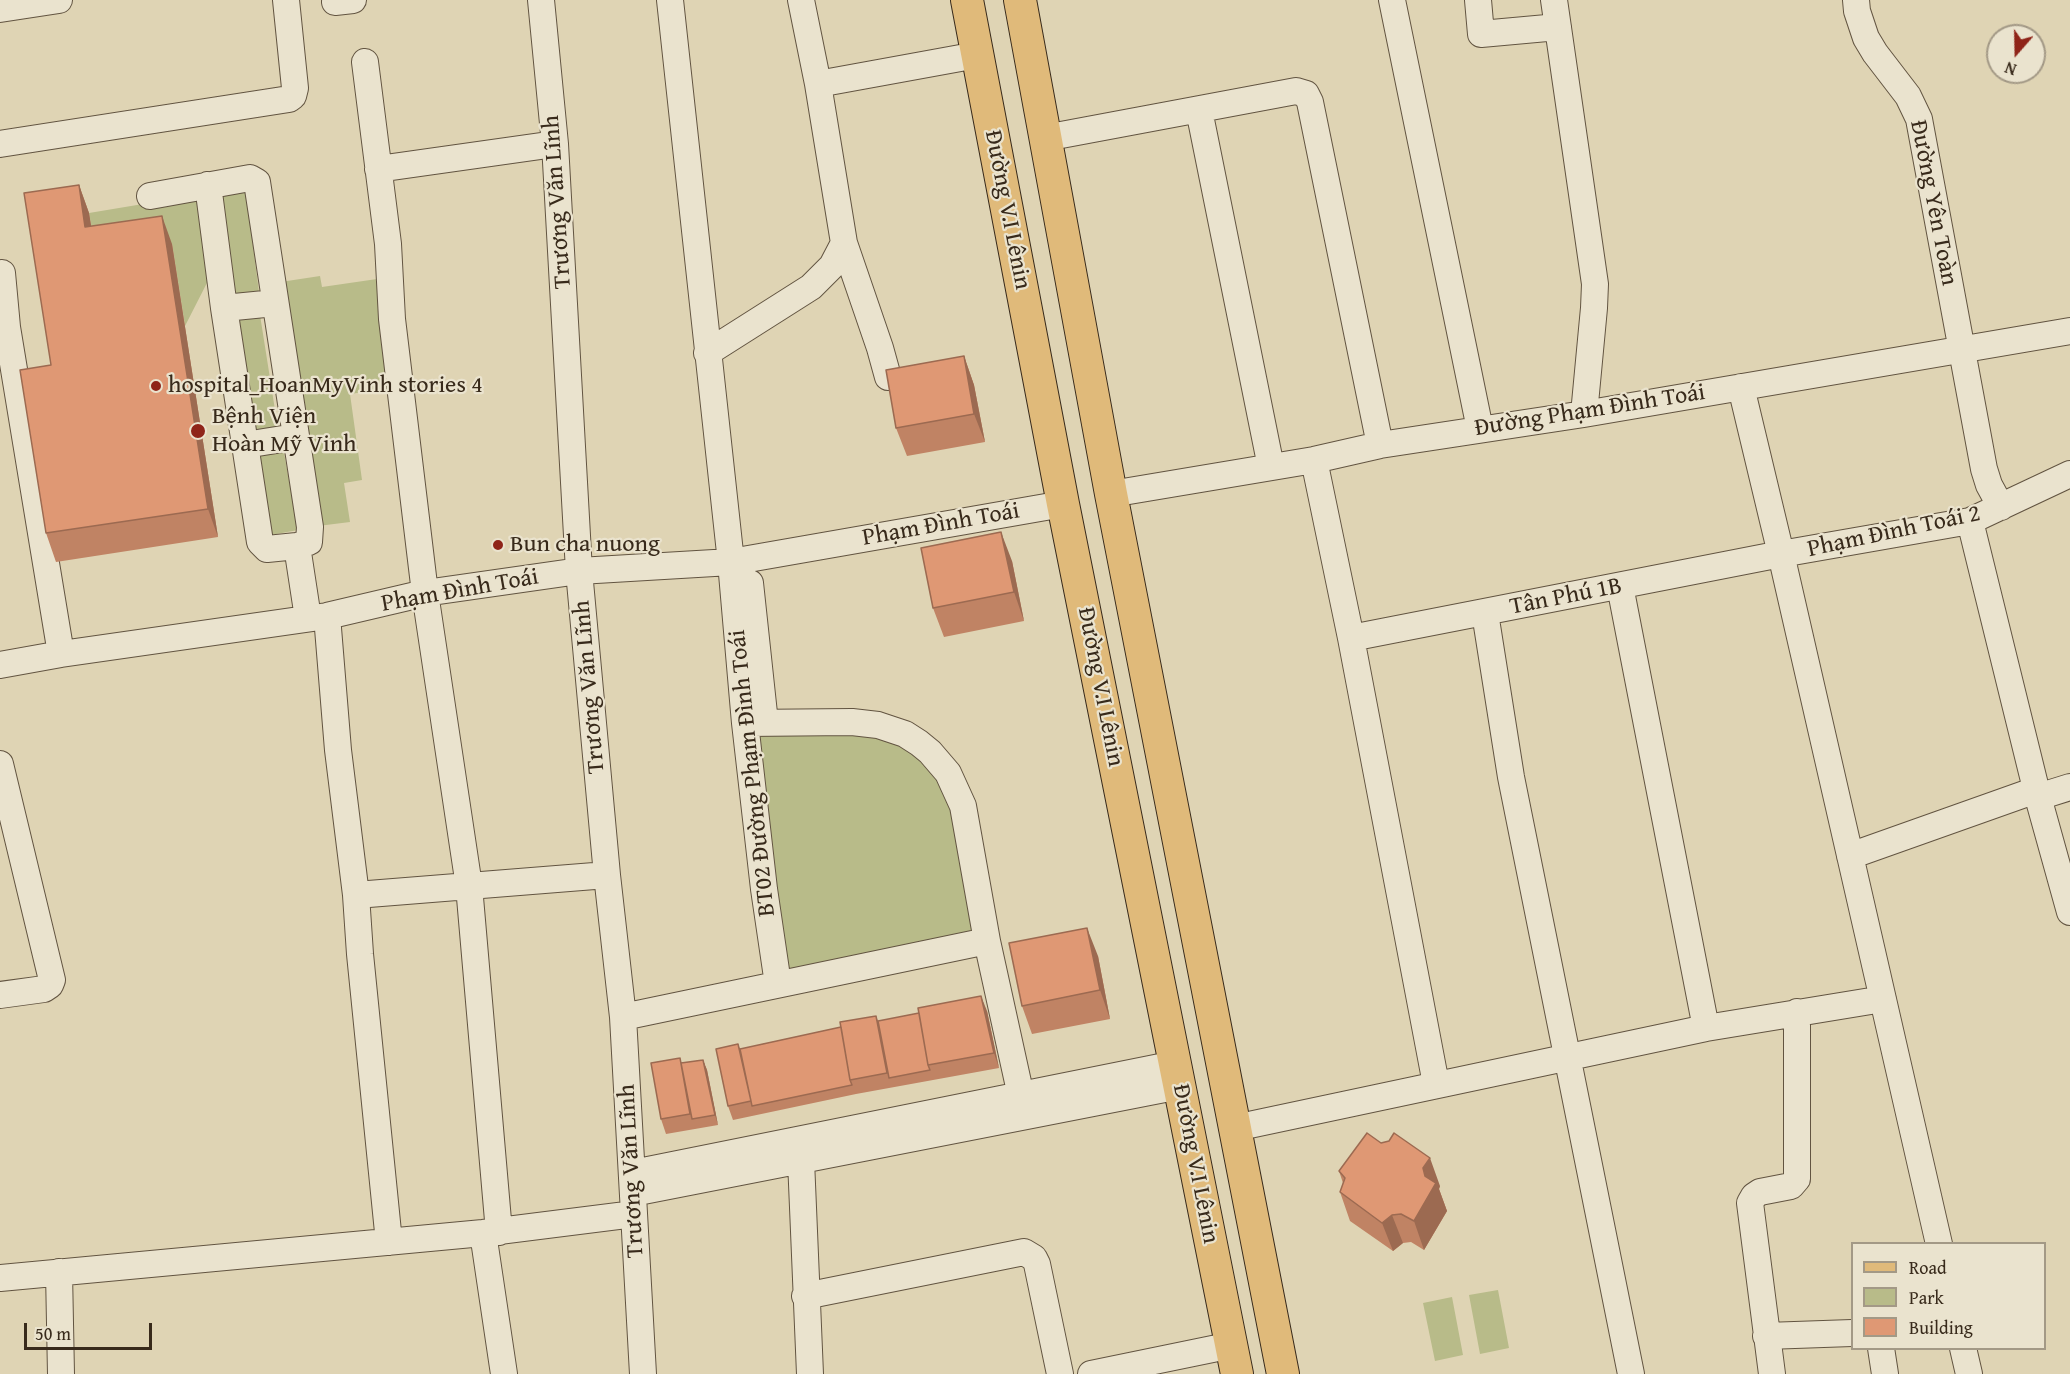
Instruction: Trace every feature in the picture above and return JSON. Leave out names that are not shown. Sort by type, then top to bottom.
[{"type":"main road","name":"Đường V.I Lênin","points":[[967,0],[1063,504],[1234,1359]]},
{"type":"main road","name":"Đường V.I Lênin","points":[[1020,0],[1111,494],[1283,1374]]},
{"type":"main road","points":[[1063,504],[1111,494]]},
{"type":"main road","points":[[1190,1136],[1235,1128]]},
{"type":"street","points":[[0,9],[59,0]]},
{"type":"street","points":[[0,144],[289,99],[296,88],[286,0]]},
{"type":"street","name":"Trương Văn Lĩnh","points":[[542,0],[555,144],[579,571],[607,875],[623,1017],[643,1374]]},
{"type":"street","name":"BT02 Đường Phạm Đình Toái","points":[[670,0],[708,353],[739,560],[755,723],[764,889],[778,984]]},
{"type":"street","points":[[801,0],[818,84],[844,243],[888,377]]},
{"type":"street","points":[[1392,0],[1480,429]]},
{"type":"street","points":[[1478,0],[1481,34],[1558,27]]},
{"type":"street","points":[[1554,0],[1595,284],[1584,414]]},
{"type":"street","name":"Đường Yên Toàn","points":[[1856,0],[1857,11],[1866,38],[1908,96],[1919,119],[1984,469],[1989,485],[2001,507]]},
{"type":"street","points":[[818,84],[977,55]]},
{"type":"street","points":[[365,62],[388,244],[392,319],[425,594],[470,886],[491,1233],[504,1374]]},
{"type":"street","points":[[1045,138],[1296,91],[1302,92],[1308,98],[1380,445]]},
{"type":"street","points":[[1199,110],[1271,467]]},
{"type":"street","points":[[378,169],[555,144]]},
{"type":"street","points":[[150,196],[208,185],[250,178],[257,182],[310,527],[309,542],[297,546],[267,549],[260,542],[224,308],[208,185]]},
{"type":"street","points":[[708,353],[811,287],[832,266],[844,243]]},
{"type":"street","points":[[2,273],[4,327],[61,654]]},
{"type":"street","points":[[224,308],[275,303]]},
{"type":"street","name":"Đường Phạm Đình Toái","points":[[1111,494],[1314,460],[1380,445],[1584,414],[2070,331]]},
{"type":"street","points":[[1741,387],[1939,1242]]},
{"type":"street","points":[[245,445],[295,437]]},
{"type":"street","points":[[1314,460],[1351,638],[1436,1084]]},
{"type":"street","name":"Phạm Đình Toái 2","points":[[1781,554],[1970,521],[2070,474]]},
{"type":"street","name":"Phạm Đình Toái","points":[[0,665],[317,617],[425,594],[579,571],[739,560],[1063,504]]},
{"type":"street","points":[[1970,521],[2037,794],[2070,912]]},
{"type":"street","points":[[297,546],[317,617],[338,750],[356,895],[389,1242]]},
{"type":"street","name":"Tân Phú 1B","points":[[1351,638],[1781,554]]},
{"type":"street","points":[[1620,586],[1706,1028]]},
{"type":"street","points":[[1485,613],[1511,777],[1631,1374]]},
{"type":"street","points":[[755,723],[878,724],[905,734],[930,752],[948,773],[963,806],[987,941],[1021,1096]]},
{"type":"street","points":[[0,764],[52,980],[50,985],[44,989],[0,995]]},
{"type":"street","points":[[1851,856],[2037,794],[2070,787]]},
{"type":"street","points":[[356,895],[607,875]]},
{"type":"street","points":[[623,1017],[987,941]]},
{"type":"street","points":[[1235,1128],[1706,1028],[1883,999]]},
{"type":"street","points":[[1772,1374],[1750,1203],[1760,1192],[1791,1186],[1797,1179],[1797,1012]]},
{"type":"street","points":[[0,1278],[491,1233],[633,1193],[1021,1096],[1178,1075]]},
{"type":"street","points":[[633,1193],[801,1160],[1178,1075]]},
{"type":"street","points":[[801,1160],[810,1374]]},
{"type":"street","points":[[806,1296],[1024,1252],[1034,1258],[1037,1264],[1060,1374]]},
{"type":"street","points":[[59,1272],[61,1374]]},
{"type":"street","points":[[1766,1336],[1851,1333]]},
{"type":"street","points":[[1881,1350],[1885,1374]]},
{"type":"street","points":[[1963,1350],[1969,1374]]},
{"type":"street","points":[[1091,1374],[1234,1359]]},
{"type":"green space","points":[[245,184],[259,292],[233,295],[219,188]]},
{"type":"green space","points":[[197,195],[211,275],[185,326],[172,244],[96,256],[89,213]]},
{"type":"green space","points":[[320,276],[322,287],[377,279],[392,388],[350,394],[362,480],[344,483],[350,522],[310,527],[274,283]]},
{"type":"green space","points":[[260,315],[278,429],[254,433],[237,319]]},
{"type":"green space","points":[[283,447],[298,530],[271,535],[256,452]]},
{"type":"green space","points":[[852,722],[940,762],[987,941],[778,984],[745,723]]},
{"type":"green space","points":[[1498,1290],[1509,1348],[1480,1354],[1469,1295]]},
{"type":"green space","points":[[1452,1297],[1463,1355],[1435,1361],[1423,1303]]},
{"type":"building","points":[[79,185],[85,227],[162,216],[208,509],[46,533],[20,370],[51,365],[24,193]]},
{"type":"building","points":[[964,356],[974,414],[896,428],[886,370]]},
{"type":"building","points":[[1001,532],[1014,592],[933,608],[921,548]]},
{"type":"building","points":[[1087,928],[1100,990],[1022,1006],[1009,943]]},
{"type":"building","points":[[981,996],[994,1053],[928,1065],[918,1008]]},
{"type":"building","points":[[919,1013],[930,1070],[889,1078],[878,1021]]},
{"type":"building","points":[[876,1016],[887,1073],[850,1080],[840,1022]]},
{"type":"building","points":[[841,1027],[852,1085],[752,1106],[740,1049]]},
{"type":"building","points":[[738,1044],[751,1101],[728,1106],[716,1049]]},
{"type":"building","points":[[680,1058],[690,1114],[661,1119],[651,1063]]},
{"type":"building","points":[[703,1060],[715,1115],[692,1119],[681,1063]]},
{"type":"building","points":[[1367,1133],[1381,1143],[1389,1141],[1394,1133],[1430,1158],[1423,1168],[1425,1176],[1436,1183],[1414,1221],[1401,1214],[1392,1215],[1382,1223],[1340,1192],[1345,1178],[1339,1171]]},
{"type":"place","name":"hospital_HoanMyVinh stories 4","points":[[156,386]]},
{"type":"place","name":"Bệnh Viện Hoàn Mỹ Vinh","points":[[198,431]]},
{"type":"place","name":"Bun cha nuong","points":[[498,545]]}]
